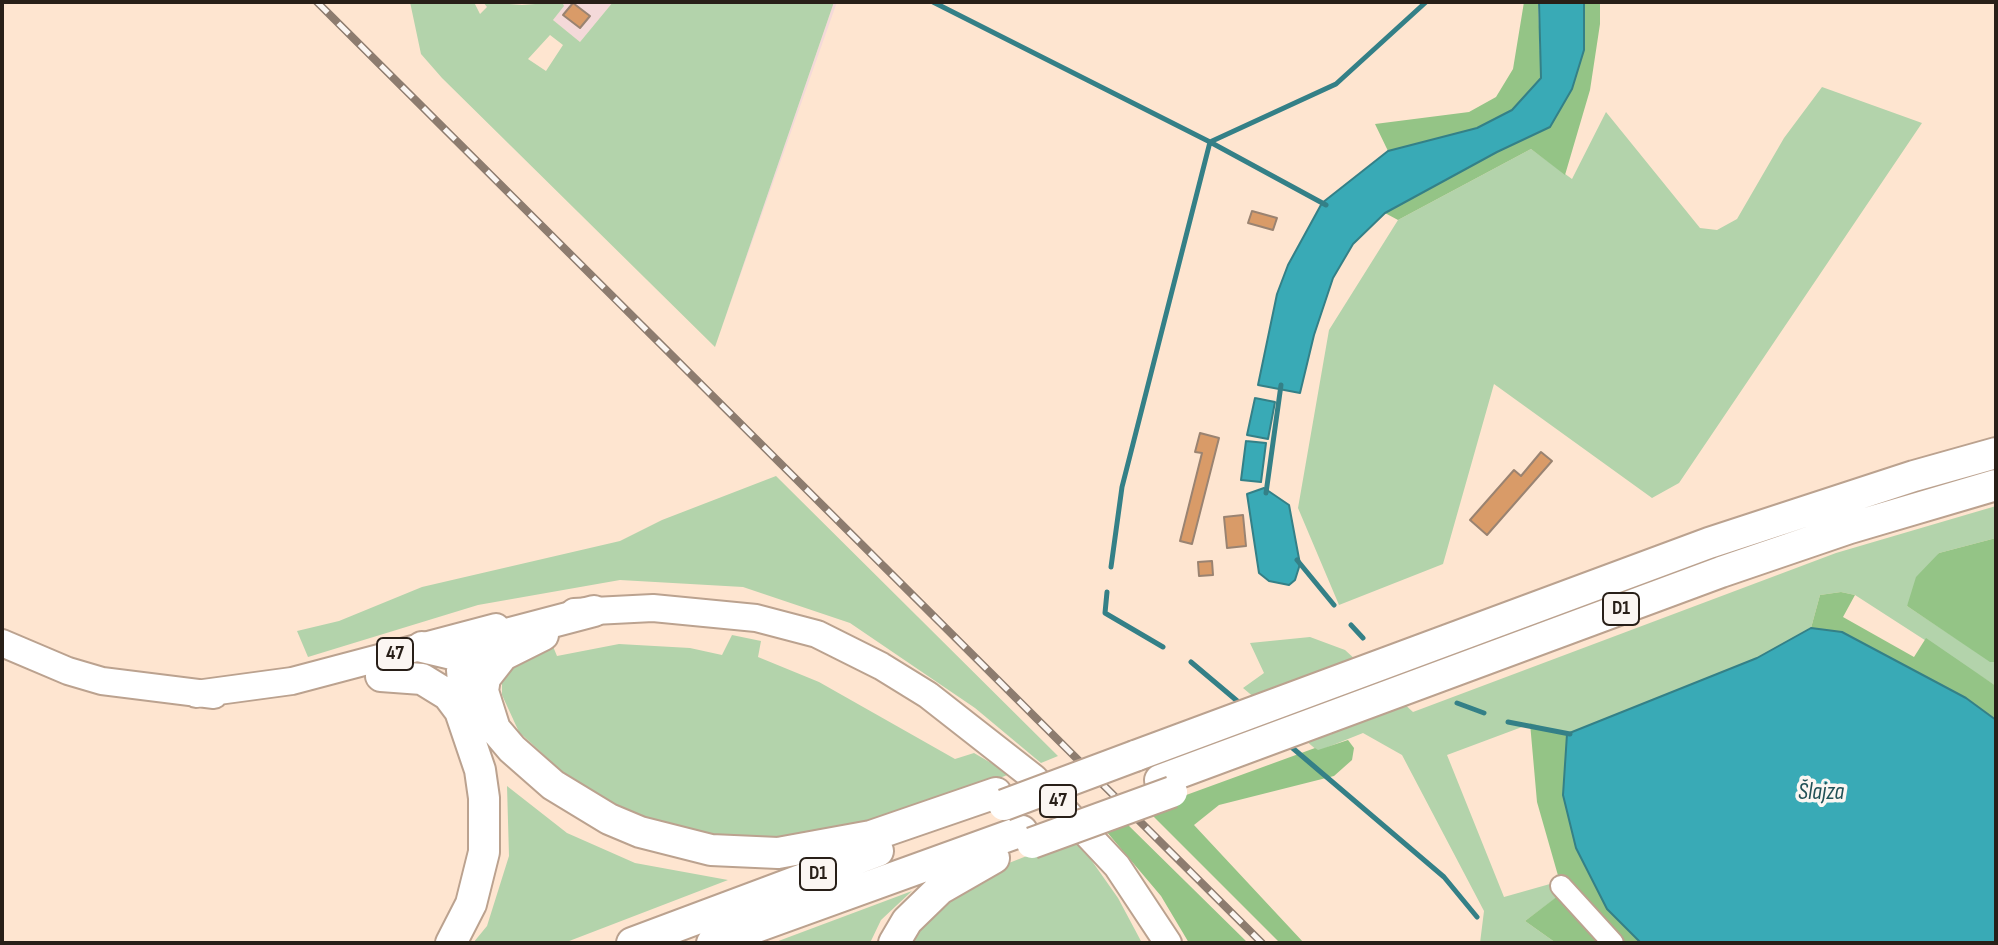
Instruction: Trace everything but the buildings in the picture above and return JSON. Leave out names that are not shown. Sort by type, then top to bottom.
[{"type":"highway","name":"D1","points":[[632,943],[1000,799],[1360,664],[1520,612],[1780,519],[1996,453]]},
{"type":"highway","name":"D1","points":[[712,943],[1027,837],[1850,528],[1996,485]]},
{"type":"highway","points":[[465,657],[480,641],[594,611]]},
{"type":"highway","points":[[478,721],[483,691],[493,665],[518,645],[543,635]]},
{"type":"highway","points":[[422,647],[465,657]]},
{"type":"highway","points":[[451,943],[471,904],[484,852],[484,798],[478,721],[465,657]]},
{"type":"highway","points":[[381,676],[422,679],[435,686],[460,711],[495,729],[512,749],[579,803],[640,832],[711,850],[778,853],[840,844],[1000,799]]},
{"type":"highway","points":[[894,943],[907,921],[940,889],[1027,837]]},
{"type":"main road","name":"47","points":[[2,643],[68,671],[102,681],[196,694],[292,681],[523,620],[594,611],[653,608],[711,612],[800,628],[881,666],[952,713],[1034,778],[1086,831],[1130,883],[1168,943]]},
{"type":"main road","points":[[196,694],[287,694],[465,657],[543,635],[593,625],[649,620],[736,629],[819,651],[952,713]]},
{"type":"street","points":[[1561,886],[1613,943]]},
{"type":"shaded area","points":[[562,2],[613,2],[580,42],[553,20],[563,6]]},
{"type":"shaded area","points":[[834,2],[837,2],[715,347]]},
{"type":"green space","points":[[410,2],[474,2],[480,14],[487,7],[483,2],[522,5],[562,2],[564,6],[553,20],[580,42],[613,2],[834,2],[715,347],[421,54]],"holes":[[[550,35],[563,45],[546,71],[528,59]]]},
{"type":"green space","points":[[1524,2],[1538,2],[1541,78],[1512,111],[1477,128],[1388,151],[1375,124],[1469,112],[1496,97],[1513,69]]},
{"type":"green space","points":[[1584,2],[1600,2],[1600,24],[1590,90],[1565,175],[1531,149],[1398,220],[1385,213],[1550,127],[1584,50]]},
{"type":"green space","points":[[1822,87],[1922,123],[1679,483],[1652,498],[1494,384],[1443,564],[1339,605],[1298,508],[1329,330],[1398,220],[1531,149],[1572,179],[1606,112],[1700,228],[1717,230],[1737,219],[1784,138]]},
{"type":"green space","points":[[776,476],[1058,756],[1041,763],[975,708],[850,623],[743,587],[620,580],[478,605],[308,657],[297,631],[339,621],[422,587],[620,541],[662,520]]},
{"type":"green space","points":[[1996,506],[1996,538],[1939,553],[1907,606],[1996,662],[1996,686],[1855,595],[1841,592],[1820,595],[1811,628],[1757,658],[1567,734],[1530,724],[1447,755],[1504,897],[1557,882],[1568,889],[1525,921],[1556,943],[1480,943],[1484,911],[1402,755],[1363,733],[1318,751],[1243,688],[1264,673],[1250,643],[1310,637],[1345,650],[1413,712],[1836,553]]},
{"type":"green space","points":[[1996,538],[1996,662],[1990,662],[1907,606],[1916,577],[1939,553]]},
{"type":"green space","points":[[1841,592],[1855,595],[1843,617],[1914,657],[1926,638],[1996,686],[1996,720],[1966,698],[1842,632],[1811,628],[1820,595]]},
{"type":"green space","points":[[732,635],[761,641],[758,657],[819,682],[955,759],[974,753],[1010,774],[900,816],[817,839],[743,842],[664,829],[591,798],[519,732],[502,695],[502,676],[513,661],[552,644],[557,656],[619,644],[690,648],[722,655]]},
{"type":"green space","points":[[1530,723],[1567,734],[1563,795],[1607,909],[1641,943],[1556,943],[1525,921],[1567,889],[1559,879],[1537,802]]},
{"type":"green space","points":[[1348,740],[1354,748],[1352,760],[1334,776],[1219,805],[1194,825],[1304,943],[1280,943],[1150,813],[1178,798],[1315,748],[1318,750]]},
{"type":"green space","points":[[507,786],[567,833],[635,863],[728,880],[564,943],[473,943],[487,926],[509,856]]},
{"type":"green space","points":[[1125,822],[1248,943],[1189,943],[1161,896],[1106,831]]},
{"type":"green space","points":[[1075,837],[1118,898],[1142,943],[904,943],[981,874]]},
{"type":"green space","points":[[912,891],[881,920],[870,943],[773,943]]},
{"type":"water","points":[[1539,2],[1584,2],[1584,50],[1572,89],[1550,127],[1385,213],[1353,244],[1333,278],[1314,335],[1300,393],[1258,385],[1277,294],[1288,265],[1322,203],[1388,151],[1477,128],[1512,110],[1541,78]]},
{"type":"water","points":[[1255,398],[1275,402],[1268,439],[1247,435]]},
{"type":"water","points":[[1246,441],[1266,443],[1261,482],[1241,480]]},
{"type":"water","points":[[1264,488],[1289,505],[1300,564],[1295,580],[1289,585],[1269,581],[1259,573],[1247,494]]},
{"type":"water","name":"Šlajza","points":[[1811,628],[1842,632],[1966,698],[1996,720],[1996,943],[1641,943],[1607,909],[1576,848],[1563,795],[1567,734],[1757,658]]},
{"type":"waterway","points":[[933,2],[1210,142],[1326,205]]},
{"type":"waterway","points":[[1111,567],[1122,487],[1210,142],[1336,84],[1426,2]]},
{"type":"waterway","points":[[1266,493],[1281,385]]},
{"type":"waterway","points":[[1297,560],[1334,605]]},
{"type":"waterway","points":[[1107,592],[1105,613],[1163,647]]},
{"type":"waterway","points":[[1351,625],[1363,638]]},
{"type":"waterway","points":[[1191,662],[1242,705]]},
{"type":"waterway","points":[[1457,703],[1484,713]]},
{"type":"waterway","points":[[1508,722],[1570,734]]},
{"type":"waterway","points":[[1289,745],[1444,877],[1477,917]]},
{"type":"railway","points":[[317,2],[1262,943]]}]
